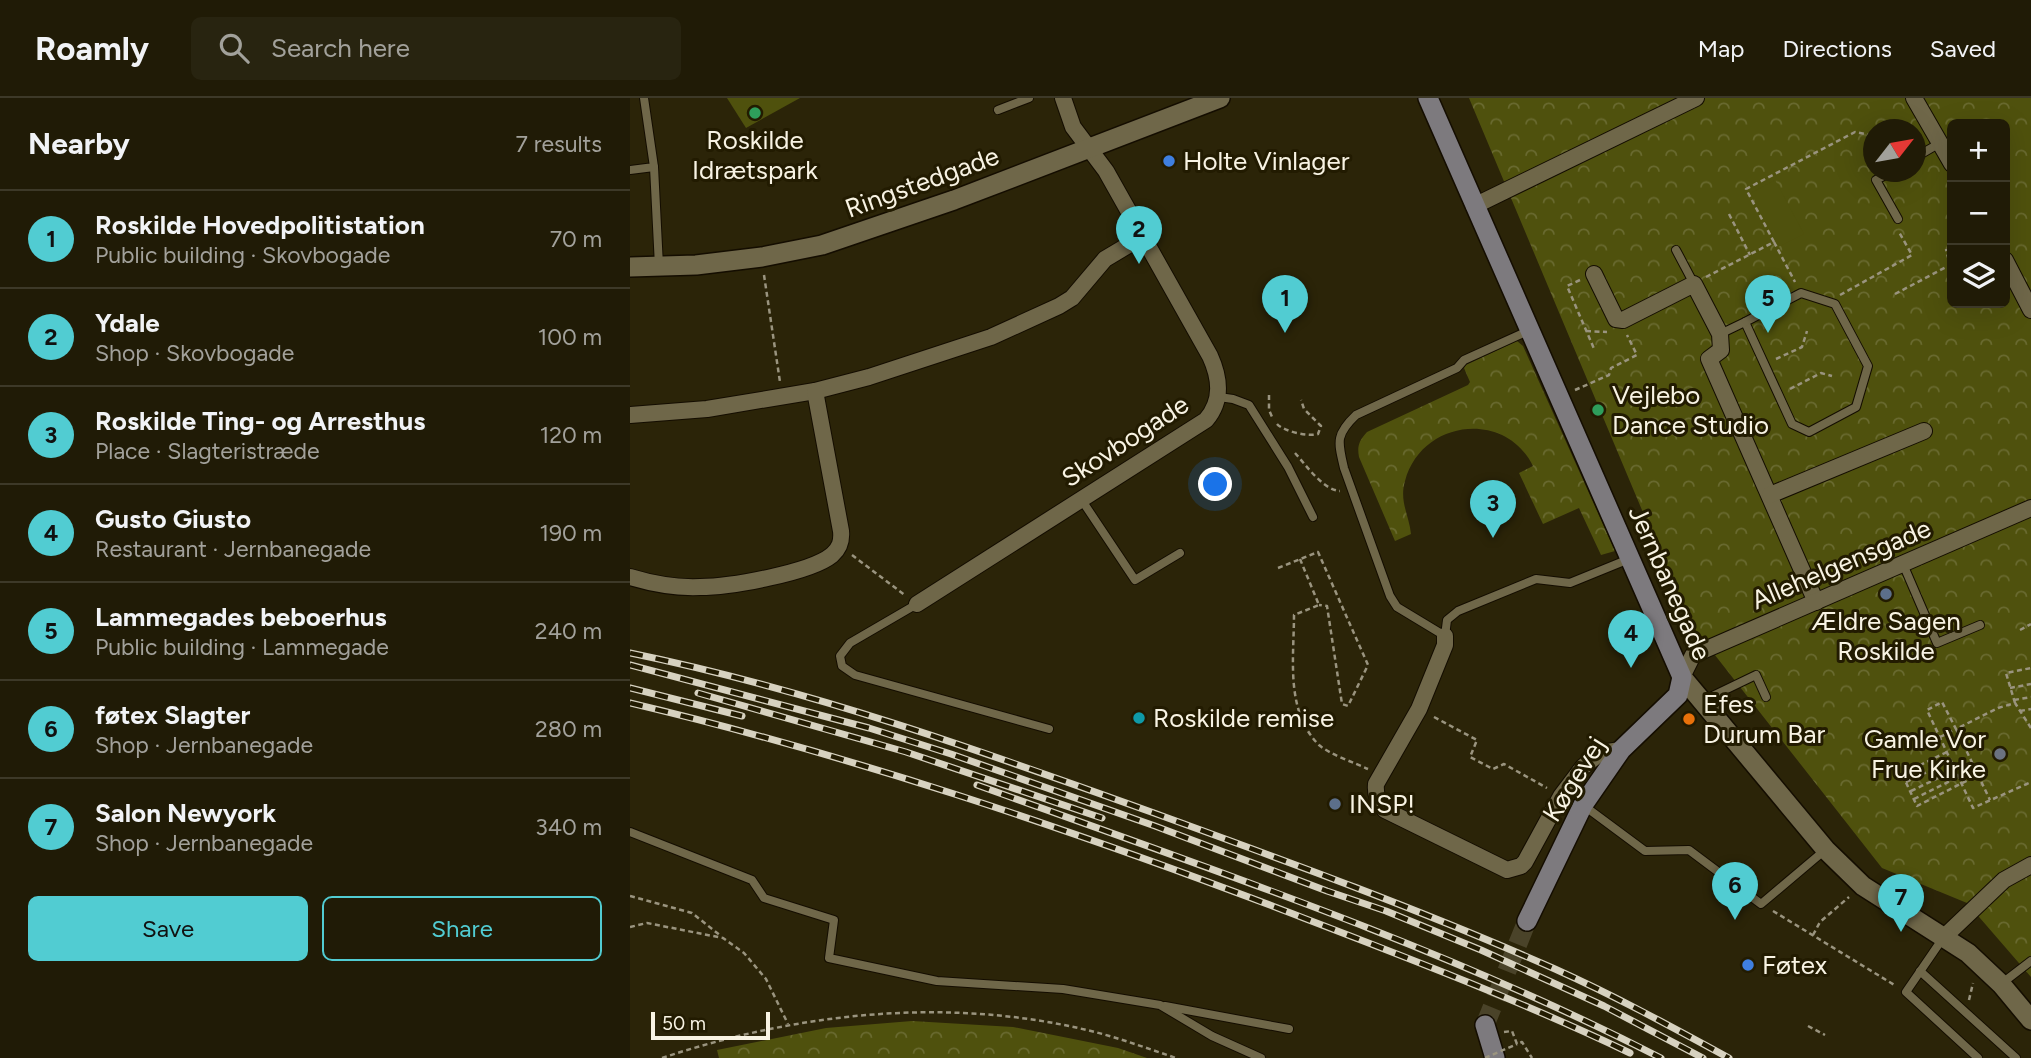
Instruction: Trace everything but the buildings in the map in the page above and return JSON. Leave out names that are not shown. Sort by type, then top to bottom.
[{"type":"main road","name":"Jernbanegade","points":[[1428,98],[1682,677]]},
{"type":"main road","name":"Køgevej","points":[[1527,921],[1583,805],[1620,750],[1678,695],[1682,677]]},
{"type":"main road","points":[[1485,1025],[1495,1058]]},
{"type":"street","name":"Skovbogade","points":[[917,604],[1206,419],[1213,412],[1219,397],[1218,374],[1210,356],[1106,172],[1073,127],[1063,98]]},
{"type":"street","name":"Ringstedgade","points":[[630,267],[696,265],[762,257],[822,245],[954,200],[1089,148],[1190,103],[1220,98]]},
{"type":"street","points":[[1474,205],[1696,98]]},
{"type":"street","points":[[1914,98],[1947,155]]},
{"type":"street","points":[[630,415],[708,409],[815,391],[869,377],[979,341],[1072,298],[1105,259],[1142,237]]},
{"type":"street","points":[[2010,267],[2025,286],[2031,310]]},
{"type":"street","points":[[1594,274],[1616,319],[1620,320],[1694,284],[1720,334],[1721,350],[1709,359],[1816,602]]},
{"type":"street","points":[[630,577],[664,586],[701,587],[766,578],[817,564],[833,554],[840,546],[841,531],[815,391]]},
{"type":"street","points":[[1770,495],[1924,431]]},
{"type":"street","name":"Allehelgensgade","points":[[1682,677],[1693,655],[2031,508]]},
{"type":"street","points":[[1445,636],[1445,645],[1419,709],[1380,776],[1375,792],[1385,810],[1507,870],[1525,862],[1561,796],[1583,767],[1600,753],[1620,750]]},
{"type":"street","name":"Jernbanegade","points":[[1682,677],[1826,850],[1863,886],[1979,962],[2031,1020]]},
{"type":"street","points":[[1944,938],[2004,880],[2031,865]]},
{"type":"lane","points":[[644,98],[654,167],[659,266]]},
{"type":"lane","points":[[998,110],[1029,98]]},
{"type":"lane","points":[[1926,151],[1940,143]]},
{"type":"lane","points":[[630,170],[654,167]]},
{"type":"lane","points":[[1877,182],[1898,219]]},
{"type":"lane","points":[[1676,250],[1694,284]]},
{"type":"lane","points":[[1720,334],[1801,293],[1835,304],[1868,366],[1856,407],[1809,432],[1791,424],[1745,322]]},
{"type":"lane","points":[[1530,330],[1464,360],[1457,368],[1356,415],[1343,428],[1339,446],[1390,596],[1396,607],[1445,636],[1447,620],[1458,611],[1536,579],[1570,583],[1630,558]]},
{"type":"lane","points":[[1219,397],[1249,405],[1277,449],[1313,517]]},
{"type":"lane","points":[[1081,499],[1135,580],[1180,553]]},
{"type":"lane","points":[[1903,564],[1937,643],[1980,625]]},
{"type":"lane","points":[[917,604],[850,643],[840,656],[842,666],[855,675],[1049,729]]},
{"type":"lane","points":[[1702,701],[1756,675],[1766,697]]},
{"type":"lane","points":[[1583,805],[1645,851],[1689,850],[1761,904],[1826,850]]},
{"type":"lane","points":[[630,832],[752,880],[764,898],[834,920],[830,958],[937,981],[1063,989],[1289,1029]]},
{"type":"lane","points":[[1944,938],[1906,992],[1978,1058]]},
{"type":"lane","points":[[2001,984],[2031,961]]},
{"type":"lane","points":[[1920,971],[2016,1058]]},
{"type":"lane","points":[[1160,1005],[1212,1036],[1261,1058]]},
{"type":"path","points":[[1801,293],[1746,189],[1854,132],[1863,134]]},
{"type":"path","points":[[1729,214],[1750,255]]},
{"type":"path","points":[[1835,304],[1840,295],[1912,255],[1894,222],[1898,219]]},
{"type":"path","points":[[1694,284],[1774,242]]},
{"type":"path","points":[[1895,294],[1950,265],[1945,249]]},
{"type":"path","points":[[762,257],[782,397]]},
{"type":"path","points":[[1594,274],[1567,286],[1595,351]]},
{"type":"path","points":[[1560,398],[1609,375],[1611,368],[1637,355],[1620,320]]},
{"type":"path","points":[[1766,364],[1802,347],[1807,331]]},
{"type":"path","points":[[1779,395],[1821,373],[1832,376]]},
{"type":"path","points":[[1269,395],[1269,410],[1280,429],[1312,436],[1318,434],[1321,426],[1304,409],[1301,400]]},
{"type":"path","points":[[1277,449],[1284,447],[1294,452],[1334,490],[1353,491]]},
{"type":"path","points":[[840,546],[917,604]]},
{"type":"path","points":[[1278,568],[1318,552],[1368,666],[1348,706],[1342,704],[1327,606],[1320,605],[1294,615],[1294,690],[1297,709],[1320,746],[1380,776]]},
{"type":"path","points":[[1300,559],[1320,605]]},
{"type":"path","points":[[2020,630],[2031,624]]},
{"type":"path","points":[[2031,668],[2006,673],[2014,701],[2031,728]]},
{"type":"path","points":[[2010,688],[2031,684]]},
{"type":"path","points":[[1940,737],[1998,708],[2031,697]]},
{"type":"path","points":[[1990,800],[1942,702],[1927,710],[1972,808],[2031,782]]},
{"type":"path","points":[[1419,709],[1477,740],[1471,757],[1493,769],[1504,764],[1561,796]]},
{"type":"path","points":[[2020,711],[2031,709]]},
{"type":"path","points":[[1947,752],[1902,774],[1917,806],[1978,775]]},
{"type":"path","points":[[1906,782],[1951,761]]},
{"type":"path","points":[[1910,791],[1955,769]]},
{"type":"path","points":[[1914,799],[1958,777]]},
{"type":"path","points":[[1813,934],[1820,922],[1863,886]]},
{"type":"path","points":[[630,896],[692,913],[744,953],[766,979],[788,1024]]},
{"type":"path","points":[[1761,904],[1906,992]]},
{"type":"path","points":[[630,927],[647,923],[723,938]]},
{"type":"path","points":[[1966,1011],[1979,962]]},
{"type":"path","points":[[662,1058],[708,1043],[788,1024],[882,1014],[951,1013],[1024,1019],[1094,1032],[1176,1058]]},
{"type":"path","points":[[1808,1026],[1825,1035]]},
{"type":"path","points":[[1485,1058],[1522,1042],[1532,1058]]},
{"type":"green space","name":"Roskilde Idrætspark","points":[[727,98],[800,98],[746,128]]},
{"type":"green space","points":[[1469,98],[2031,98],[2031,977],[1967,903],[1882,868],[1689,622]]},
{"type":"green space","points":[[1775,180],[1804,234],[1778,247],[1751,193]]},
{"type":"green space","points":[[1517,341],[1523,346],[1615,551],[1601,555],[1579,508],[1543,524],[1519,473],[1533,466],[1520,448],[1503,436],[1484,430],[1464,429],[1445,434],[1428,445],[1414,461],[1403,488],[1411,534],[1395,541],[1359,457],[1362,438],[1367,432],[1468,385],[1470,382],[1464,368],[1466,365]]},
{"type":"green space","points":[[912,1021],[1013,1027],[1118,1048],[1147,1058],[719,1058],[717,1050],[826,1028]]},
{"type":"tunnel","points":[[1485,1025],[1527,921]]},
{"type":"railway","points":[[630,653],[764,685],[895,724],[1025,767],[1255,850],[1406,907],[1555,969],[1729,1058]]},
{"type":"railway","points":[[630,665],[869,728],[1155,826],[1386,911],[1481,950],[1604,1006],[1703,1058]]},
{"type":"railway","points":[[630,688],[742,716]]},
{"type":"railway","points":[[698,693],[906,752],[1102,818]]},
{"type":"railway","points":[[630,703],[875,769],[1036,821],[1275,907],[1543,1013],[1630,1053]]},
{"type":"railway","points":[[977,785],[1237,878],[1409,944],[1494,980],[1661,1058]]},
{"type":"place","name":"Roskilde Idrætspark","points":[[755,113]]},
{"type":"place","name":"Holte Vinlager","points":[[1169,161]]},
{"type":"place","name":"Ydale","points":[[1139,264]]},
{"type":"place","name":"Roskilde Hovedpolitistation","points":[[1285,333]]},
{"type":"place","name":"Lammegades beboerhus","points":[[1768,333]]},
{"type":"place","name":"Vejlebo Dance Studio","points":[[1598,410]]},
{"type":"place","name":"Roskilde Ting- og Arresthus","points":[[1493,538]]},
{"type":"place","name":"Ældre Sagen Roskilde","points":[[1886,594]]},
{"type":"place","name":"Gusto Giusto","points":[[1631,668]]},
{"type":"place","name":"Roskilde remise","points":[[1139,718]]},
{"type":"place","name":"Efes Durum Bar","points":[[1689,719]]},
{"type":"place","name":"Gamle Vor Frue Kirke","points":[[2000,754]]},
{"type":"place","name":"INSP!","points":[[1335,804]]},
{"type":"place","name":"føtex Slagter","points":[[1735,920]]},
{"type":"place","name":"Salon Newyork","points":[[1901,932]]},
{"type":"place","name":"Føtex","points":[[1748,965]]}]
